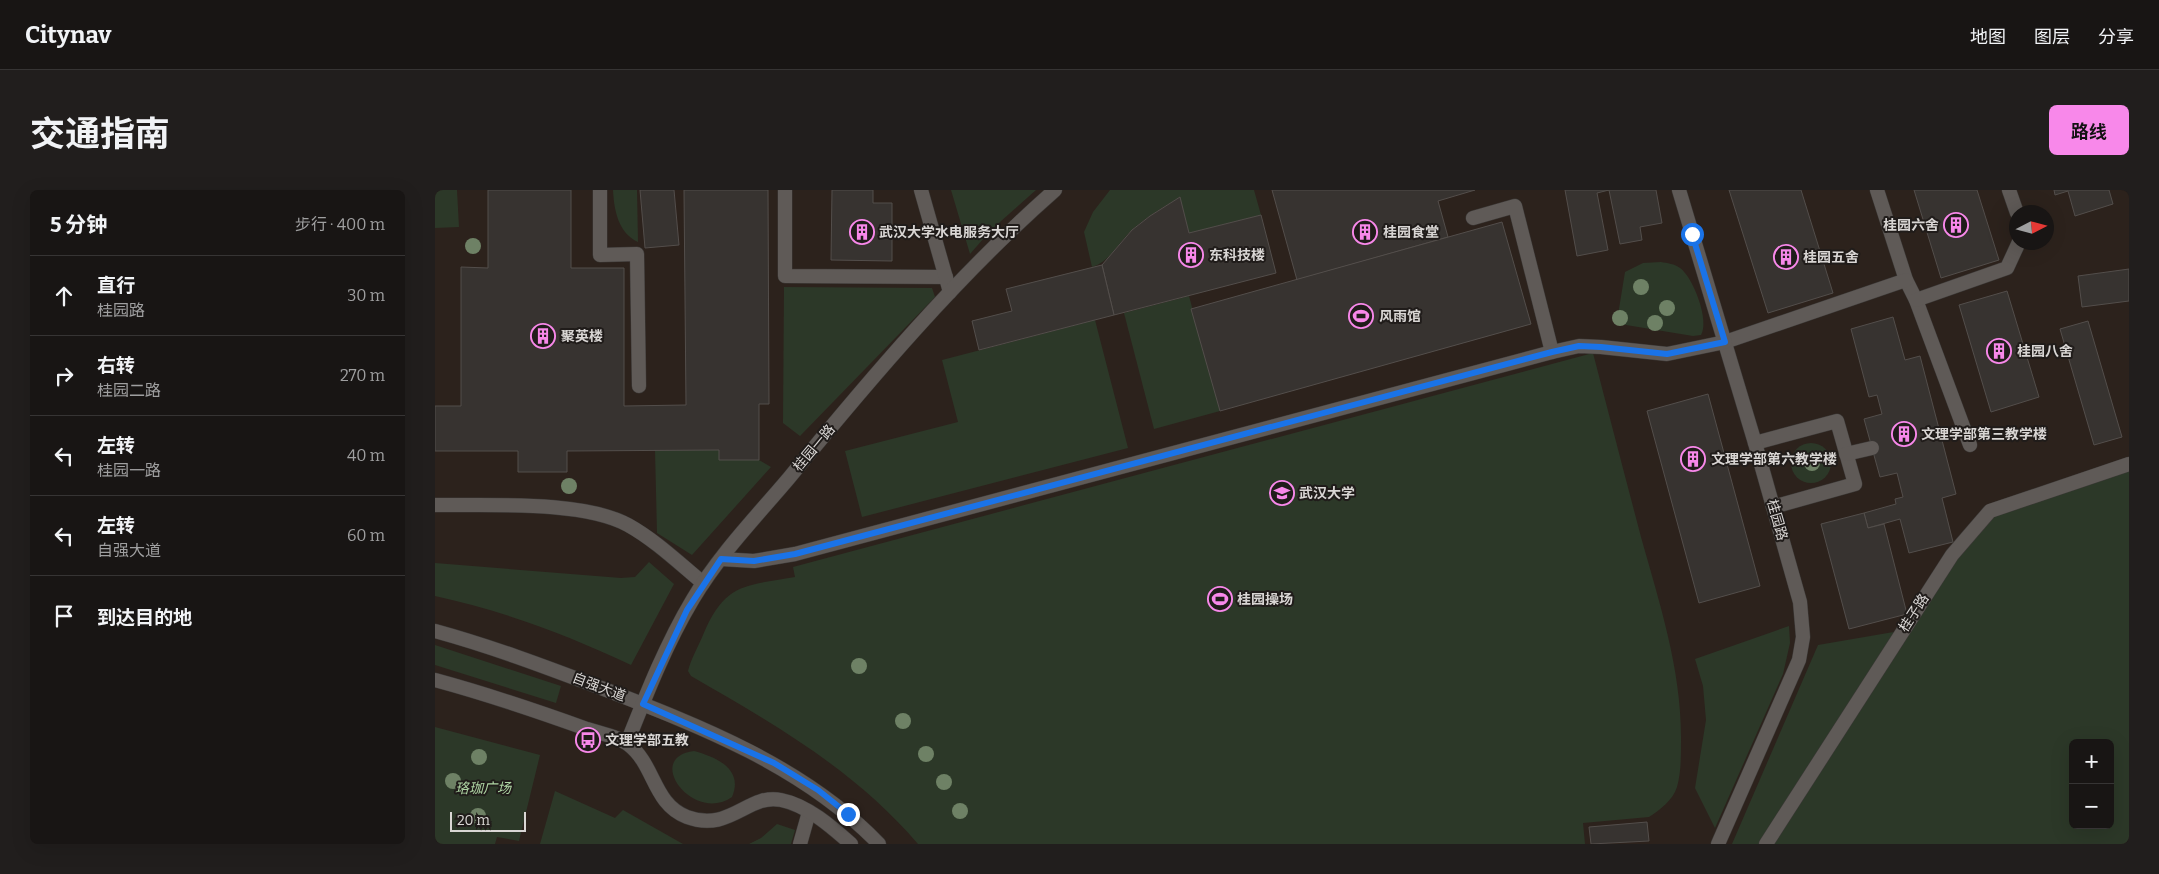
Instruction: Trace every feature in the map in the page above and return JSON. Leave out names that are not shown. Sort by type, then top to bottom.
[{"type":"street","points":[[600,190],[600,255],[637,254],[639,386]]},
{"type":"street","points":[[785,190],[785,276],[946,277]]},
{"type":"street","points":[[921,190],[950,292]]},
{"type":"street","name":"桂园一路","points":[[627,743],[687,610],[703,583],[721,559],[818,442],[950,292],[1002,238],[1055,190]]},
{"type":"street","name":"桂园路","points":[[1679,190],[1755,443],[1800,602],[1803,629],[1802,649],[1790,683],[1718,844]]},
{"type":"street","points":[[1877,190],[1906,280],[1916,300],[1970,445]]},
{"type":"street","points":[[2009,190],[2014,205]]},
{"type":"street","points":[[1473,218],[1515,206],[1552,352]]},
{"type":"street","points":[[1916,300],[2007,268],[2015,250]]},
{"type":"street","points":[[721,559],[754,561],[795,554],[1579,346],[1667,354],[1725,342],[1906,280]]},
{"type":"street","points":[[1755,443],[1837,421],[1855,484],[1773,507]]},
{"type":"street","points":[[1846,454],[1872,448]]},
{"type":"street","name":"桂子路","points":[[1766,844],[1951,555],[1990,511],[2129,464]]},
{"type":"street","points":[[435,505],[563,508],[606,516],[639,532],[703,583]]},
{"type":"street","name":"自强大道","points":[[435,631],[493,647],[643,704],[774,763],[833,801],[879,844]]},
{"type":"street","points":[[435,680],[552,716],[627,743],[641,755],[655,786],[667,804],[686,816],[708,821],[720,820],[768,800],[780,800],[809,812],[851,844]]},
{"type":"street","points":[[800,844],[809,812]]},
{"type":"shaded area","name":"武汉大学","points":[[435,190],[2129,190],[2129,844],[435,844]]},
{"type":"green space","points":[[435,190],[457,190],[459,227],[435,228]]},
{"type":"green space","points":[[613,190],[637,190],[638,242],[626,233],[618,220]]},
{"type":"green space","points":[[951,190],[1036,190],[991,230],[970,254]]},
{"type":"green space","points":[[1110,190],[1254,190],[1261,215],[1189,233],[1180,197],[1139,224],[1110,256],[1092,267],[1084,232],[1093,212]]},
{"type":"green space","points":[[1661,262],[1678,267],[1685,273],[1695,289],[1702,310],[1703,328],[1701,335],[1693,336],[1620,324],[1617,321],[1625,272],[1643,263]]},
{"type":"green space","points":[[784,287],[932,288],[935,297],[800,436],[783,423]]},
{"type":"green space","points":[[1189,296],[1220,411],[1154,429],[1124,313]]},
{"type":"green space","points":[[1095,320],[1128,448],[862,517],[845,451],[958,422],[942,360]]},
{"type":"green space","name":"桂园操场","points":[[1593,353],[1669,638],[1678,690],[1681,753],[1677,787],[1666,804],[1649,817],[1583,823],[1585,844],[918,844],[868,793],[840,771],[783,731],[691,676],[688,671],[711,618],[719,605],[728,596],[749,586],[795,577],[793,567]]},
{"type":"green space","points":[[1807,443],[1815,443],[1822,446],[1828,452],[1831,463],[1828,474],[1822,480],[1815,483],[1807,483],[1800,480],[1794,474],[1791,467],[1791,459],[1794,452],[1800,446]]},
{"type":"green space","points":[[655,450],[719,450],[719,460],[759,460],[771,467],[692,555],[657,533]]},
{"type":"green space","points":[[2129,469],[2129,844],[1732,844],[1818,645],[1911,629],[1958,558],[1996,515]]},
{"type":"green space","points":[[649,562],[674,584],[631,665],[535,625],[486,609],[435,596],[435,563],[621,578],[635,577]]},
{"type":"green space","points":[[1789,626],[1790,643],[1783,674],[1715,828],[1695,788],[1706,720],[1703,686],[1695,659]]},
{"type":"green space","points":[[435,645],[561,686],[556,703],[435,665]]},
{"type":"green space","name":"珞珈广场","points":[[435,727],[540,755],[519,841],[497,837],[495,844],[435,844]]},
{"type":"green space","points":[[694,751],[719,761],[731,772],[735,787],[732,797],[717,803],[702,802],[689,796],[679,786],[673,775],[673,765],[679,756]]},
{"type":"green space","points":[[555,791],[615,818],[623,810],[683,844],[540,844]]},
{"type":"green space","points":[[777,824],[795,830],[791,844],[749,844],[761,838]]},
{"type":"building","name":"聚英楼","points":[[488,190],[571,190],[571,268],[624,268],[624,406],[686,405],[684,190],[768,190],[769,404],[759,404],[759,460],[719,460],[719,450],[567,451],[567,472],[518,472],[518,451],[435,451],[435,406],[461,406],[461,267],[488,268]]},
{"type":"building","points":[[640,190],[674,190],[679,245],[645,248]]},
{"type":"building","name":"武汉大学水电服务大厅","points":[[832,190],[873,190],[873,203],[892,203],[892,261],[831,260]]},
{"type":"building","name":"桂园食堂","points":[[1272,190],[1475,190],[1438,201],[1448,237],[1297,280]]},
{"type":"building","points":[[1565,190],[1609,190],[1597,193],[1608,250],[1577,256]]},
{"type":"building","points":[[1609,190],[1656,190],[1662,223],[1640,227],[1642,240],[1620,244]]},
{"type":"building","name":"桂园五舍","points":[[1729,190],[1801,190],[1833,293],[1768,313]]},
{"type":"building","name":"桂园六舍","points":[[1914,190],[1977,190],[1999,260],[1941,278]]},
{"type":"building","points":[[2054,190],[2109,190],[2113,204],[2075,216],[2068,191],[2055,195]]},
{"type":"building","name":"东科技楼","points":[[1180,197],[1189,233],[1261,215],[1276,273],[1114,315],[1102,265],[1132,230]]},
{"type":"building","name":"风雨馆","points":[[1502,222],[1531,324],[1220,411],[1191,309]]},
{"type":"building","points":[[1102,265],[1114,315],[979,350],[972,321],[1012,311],[1006,289]]},
{"type":"building","points":[[2129,269],[2129,301],[2082,307],[2078,276]]},
{"type":"building","name":"桂园八舍","points":[[2007,291],[2039,397],[1991,412],[1959,305]]},
{"type":"building","name":"文理学部第三教学楼","points":[[1893,317],[1905,360],[1920,356],[1956,494],[1942,498],[1953,542],[1909,553],[1900,519],[1868,528],[1864,513],[1896,504],[1895,499],[1903,497],[1897,473],[1880,477],[1864,419],[1882,414],[1877,395],[1869,397],[1851,329]]},
{"type":"building","points":[[2088,321],[2122,437],[2094,445],[2060,329]]},
{"type":"building","name":"文理学部第六教学楼","points":[[1708,394],[1760,586],[1699,603],[1647,411]]},
{"type":"building","points":[[1864,513],[1868,528],[1884,524],[1907,614],[1849,629],[1821,524]]},
{"type":"building","points":[[1647,822],[1649,841],[1591,844],[1589,827]]},
{"type":"place","name":"桂园六舍","points":[[1956,225]]},
{"type":"place","name":"武汉大学水电服务大厅","points":[[862,232]]},
{"type":"place","name":"桂园食堂","points":[[1365,232]]},
{"type":"place","name":"东科技楼","points":[[1191,255]]},
{"type":"place","name":"桂园五舍","points":[[1786,257]]},
{"type":"place","name":"风雨馆","points":[[1361,316]]},
{"type":"place","name":"聚英楼","points":[[543,336]]},
{"type":"place","name":"桂园八舍","points":[[1999,351]]},
{"type":"place","name":"文理学部第三教学楼","points":[[1904,434]]},
{"type":"place","name":"文理学部第六教学楼","points":[[1693,459]]},
{"type":"place","name":"武汉大学","points":[[1282,493]]},
{"type":"place","name":"桂园操场","points":[[1220,599]]},
{"type":"place","name":"文理学部五教","points":[[588,740]]},
{"type":"route","points":[[848,814],[818,790],[774,763],[643,704],[693,598],[721,559],[754,561],[783,557],[1579,346],[1667,354],[1696,350],[1725,342],[1692,234]]}]
